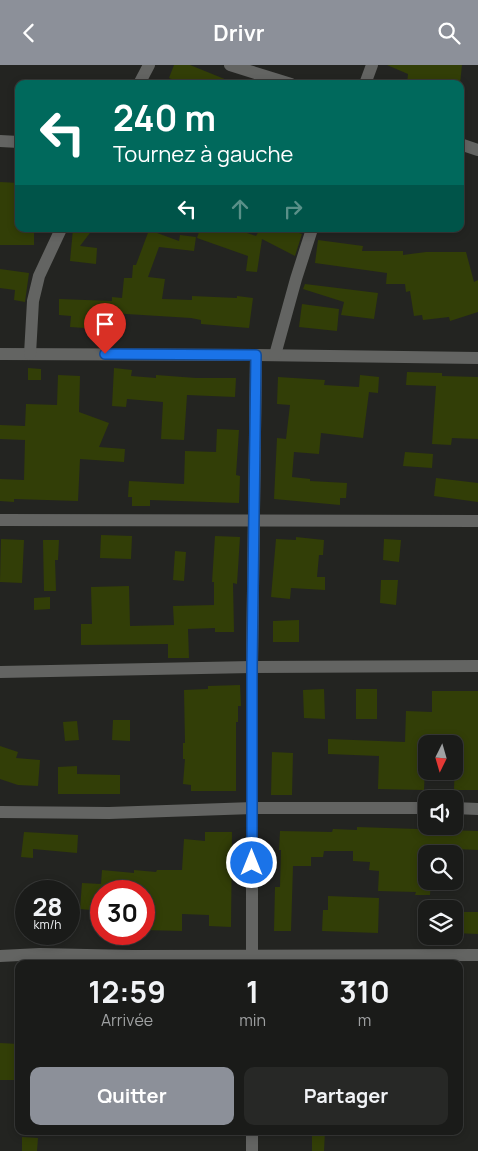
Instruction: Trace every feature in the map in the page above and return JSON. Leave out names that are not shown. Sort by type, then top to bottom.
[{"type":"street","points":[[141,80],[149,65]]},
{"type":"street","points":[[230,65],[278,80]]},
{"type":"street","points":[[366,80],[372,65]]},
{"type":"street","points":[[0,141],[15,142]]},
{"type":"street","points":[[464,145],[478,150]]},
{"type":"street","points":[[30,354],[33,301],[40,276],[60,232]]},
{"type":"street","points":[[274,355],[311,232]]},
{"type":"street","points":[[0,354],[478,358]]},
{"type":"street","points":[[252,959],[252,667],[256,355]]},
{"type":"street","points":[[0,521],[478,521]]},
{"type":"street","points":[[0,673],[252,667],[478,666]]},
{"type":"street","points":[[0,812],[110,813],[253,808],[418,808]]},
{"type":"street","points":[[463,808],[478,809]]},
{"type":"street","points":[[0,956],[40,953],[252,959],[478,955]]},
{"type":"street","points":[[252,1135],[252,1151]]},
{"type":"building","points":[[174,65],[190,65],[227,80],[174,80],[169,78]]},
{"type":"building","points":[[387,65],[462,65],[460,80],[407,80],[408,74]]},
{"type":"building","points":[[0,182],[15,183],[15,232],[34,232],[34,245],[0,245]]},
{"type":"building","points":[[73,232],[91,232],[80,246],[97,248],[96,264],[70,261]]},
{"type":"building","points":[[148,232],[154,232],[179,241],[180,235],[196,237],[194,251],[159,247],[148,277],[165,279],[162,299],[192,300],[192,296],[253,298],[249,328],[201,324],[201,320],[191,318],[94,312],[94,315],[86,315],[85,328],[70,327],[71,316],[59,315],[59,299],[112,301],[112,297],[122,298],[124,278],[132,278],[133,265],[136,265]]},
{"type":"building","points":[[199,232],[244,232],[256,236],[258,232],[296,232],[302,234],[295,256],[262,239],[257,272],[246,271],[248,256],[197,238]]},
{"type":"building","points":[[318,240],[363,246],[362,251],[403,251],[403,255],[426,252],[466,252],[474,282],[478,280],[478,312],[450,321],[449,317],[423,320],[422,315],[414,316],[410,291],[406,292],[405,284],[386,284],[387,273],[315,263]]},
{"type":"building","points":[[0,269],[29,273],[25,302],[14,300],[15,290],[0,288]]},
{"type":"building","points":[[305,284],[378,293],[374,319],[341,315],[344,302],[303,289]]},
{"type":"building","points":[[302,304],[339,309],[337,331],[299,327]]},
{"type":"building","points":[[28,368],[41,369],[41,380],[28,380]]},
{"type":"building","points":[[114,368],[132,370],[131,376],[156,378],[156,375],[236,378],[235,397],[187,395],[184,440],[161,439],[163,402],[127,399],[126,407],[112,406]]},
{"type":"building","points":[[407,372],[442,373],[442,376],[478,377],[478,439],[452,438],[451,445],[432,444],[436,386],[406,385]]},
{"type":"building","points":[[58,375],[80,376],[79,412],[109,423],[99,447],[125,449],[124,462],[80,459],[78,501],[14,499],[14,502],[0,501],[0,479],[24,480],[25,440],[0,439],[0,425],[25,426],[26,404],[57,405]]},
{"type":"building","points":[[360,375],[379,377],[378,393],[369,392],[363,438],[321,433],[319,454],[294,452],[292,477],[310,479],[310,481],[347,483],[346,498],[340,498],[340,505],[274,499],[277,438],[286,439],[290,405],[277,404],[278,377],[325,380],[324,385],[359,387]]},
{"type":"building","points":[[217,429],[239,430],[236,475],[240,476],[239,503],[150,500],[150,506],[132,506],[132,497],[128,497],[129,481],[184,484],[185,451],[216,452]]},
{"type":"building","points":[[405,452],[433,454],[432,468],[403,466]]},
{"type":"building","points":[[436,478],[478,483],[478,502],[434,496]]},
{"type":"building","points":[[101,535],[132,536],[131,559],[100,558]]},
{"type":"building","points":[[215,536],[240,537],[237,584],[233,583],[234,632],[215,632],[215,628],[188,629],[189,658],[168,658],[168,644],[81,645],[81,624],[92,624],[91,587],[129,586],[130,626],[174,625],[173,606],[214,605],[214,582],[212,582]]},
{"type":"building","points":[[296,537],[324,540],[323,555],[319,555],[317,577],[325,577],[325,590],[291,588],[290,599],[271,597],[276,539],[296,540]]},
{"type":"building","points":[[1,539],[24,540],[22,583],[0,582]]},
{"type":"building","points":[[384,539],[401,540],[399,562],[383,560]]},
{"type":"building","points":[[43,540],[59,540],[58,560],[55,560],[56,591],[44,591]]},
{"type":"building","points":[[175,551],[186,552],[184,581],[173,580]]},
{"type":"building","points":[[381,580],[398,580],[396,605],[380,603]]},
{"type":"building","points":[[50,597],[50,609],[34,610],[34,598]]},
{"type":"building","points":[[299,620],[299,642],[273,642],[273,621]]},
{"type":"building","points":[[240,685],[241,706],[238,706],[238,722],[236,722],[236,791],[191,791],[191,785],[183,784],[185,759],[183,759],[183,743],[185,743],[184,690],[208,689],[208,686]]},
{"type":"building","points":[[324,689],[325,719],[304,718],[303,690]]},
{"type":"building","points":[[356,689],[377,689],[377,719],[356,719]]},
{"type":"building","points":[[432,691],[478,691],[478,790],[454,790],[454,780],[463,780],[463,735],[418,735],[418,780],[424,780],[424,790],[378,789],[379,756],[328,754],[328,739],[405,742],[406,711],[432,712]]},
{"type":"building","points":[[113,720],[130,720],[130,741],[112,740]]},
{"type":"building","points":[[77,721],[79,740],[65,741],[63,722]]},
{"type":"building","points":[[0,746],[18,752],[16,758],[40,760],[38,786],[18,785],[0,779]]},
{"type":"building","points":[[272,752],[293,753],[292,795],[271,795]]},
{"type":"building","points":[[77,766],[77,774],[120,775],[120,794],[58,794],[58,767]]},
{"type":"building","points":[[357,827],[418,829],[418,835],[463,835],[463,831],[478,831],[478,850],[463,849],[463,845],[418,845],[418,890],[430,890],[430,895],[415,895],[416,892],[378,891],[379,871],[369,870],[370,862],[353,861],[353,851],[324,851],[323,857],[311,857],[311,866],[293,866],[291,931],[274,931],[275,887],[280,887],[280,831],[332,832],[333,829],[357,830]]},
{"type":"building","points":[[24,832],[78,835],[77,853],[33,849],[33,858],[21,857]]},
{"type":"building","points":[[205,832],[232,832],[231,927],[209,926],[209,915],[182,914],[182,931],[155,930],[155,880],[101,880],[102,870],[134,873],[134,870],[156,872],[157,870],[182,870],[184,839],[205,841]]},
{"type":"building","points":[[82,883],[90,883],[90,910],[80,909]]},
{"type":"building","points":[[328,896],[379,898],[378,933],[322,931],[323,910],[328,910]]},
{"type":"building","points":[[463,912],[478,912],[478,934],[463,933]]},
{"type":"building","points":[[0,1043],[15,1044],[15,1080],[0,1080]]},
{"type":"building","points":[[312,1135],[325,1135],[324,1151],[312,1151]]},
{"type":"building","points":[[22,1137],[38,1138],[37,1151],[22,1151]]},
{"type":"route","points":[[105,354],[256,355],[252,667],[252,863]]}]
